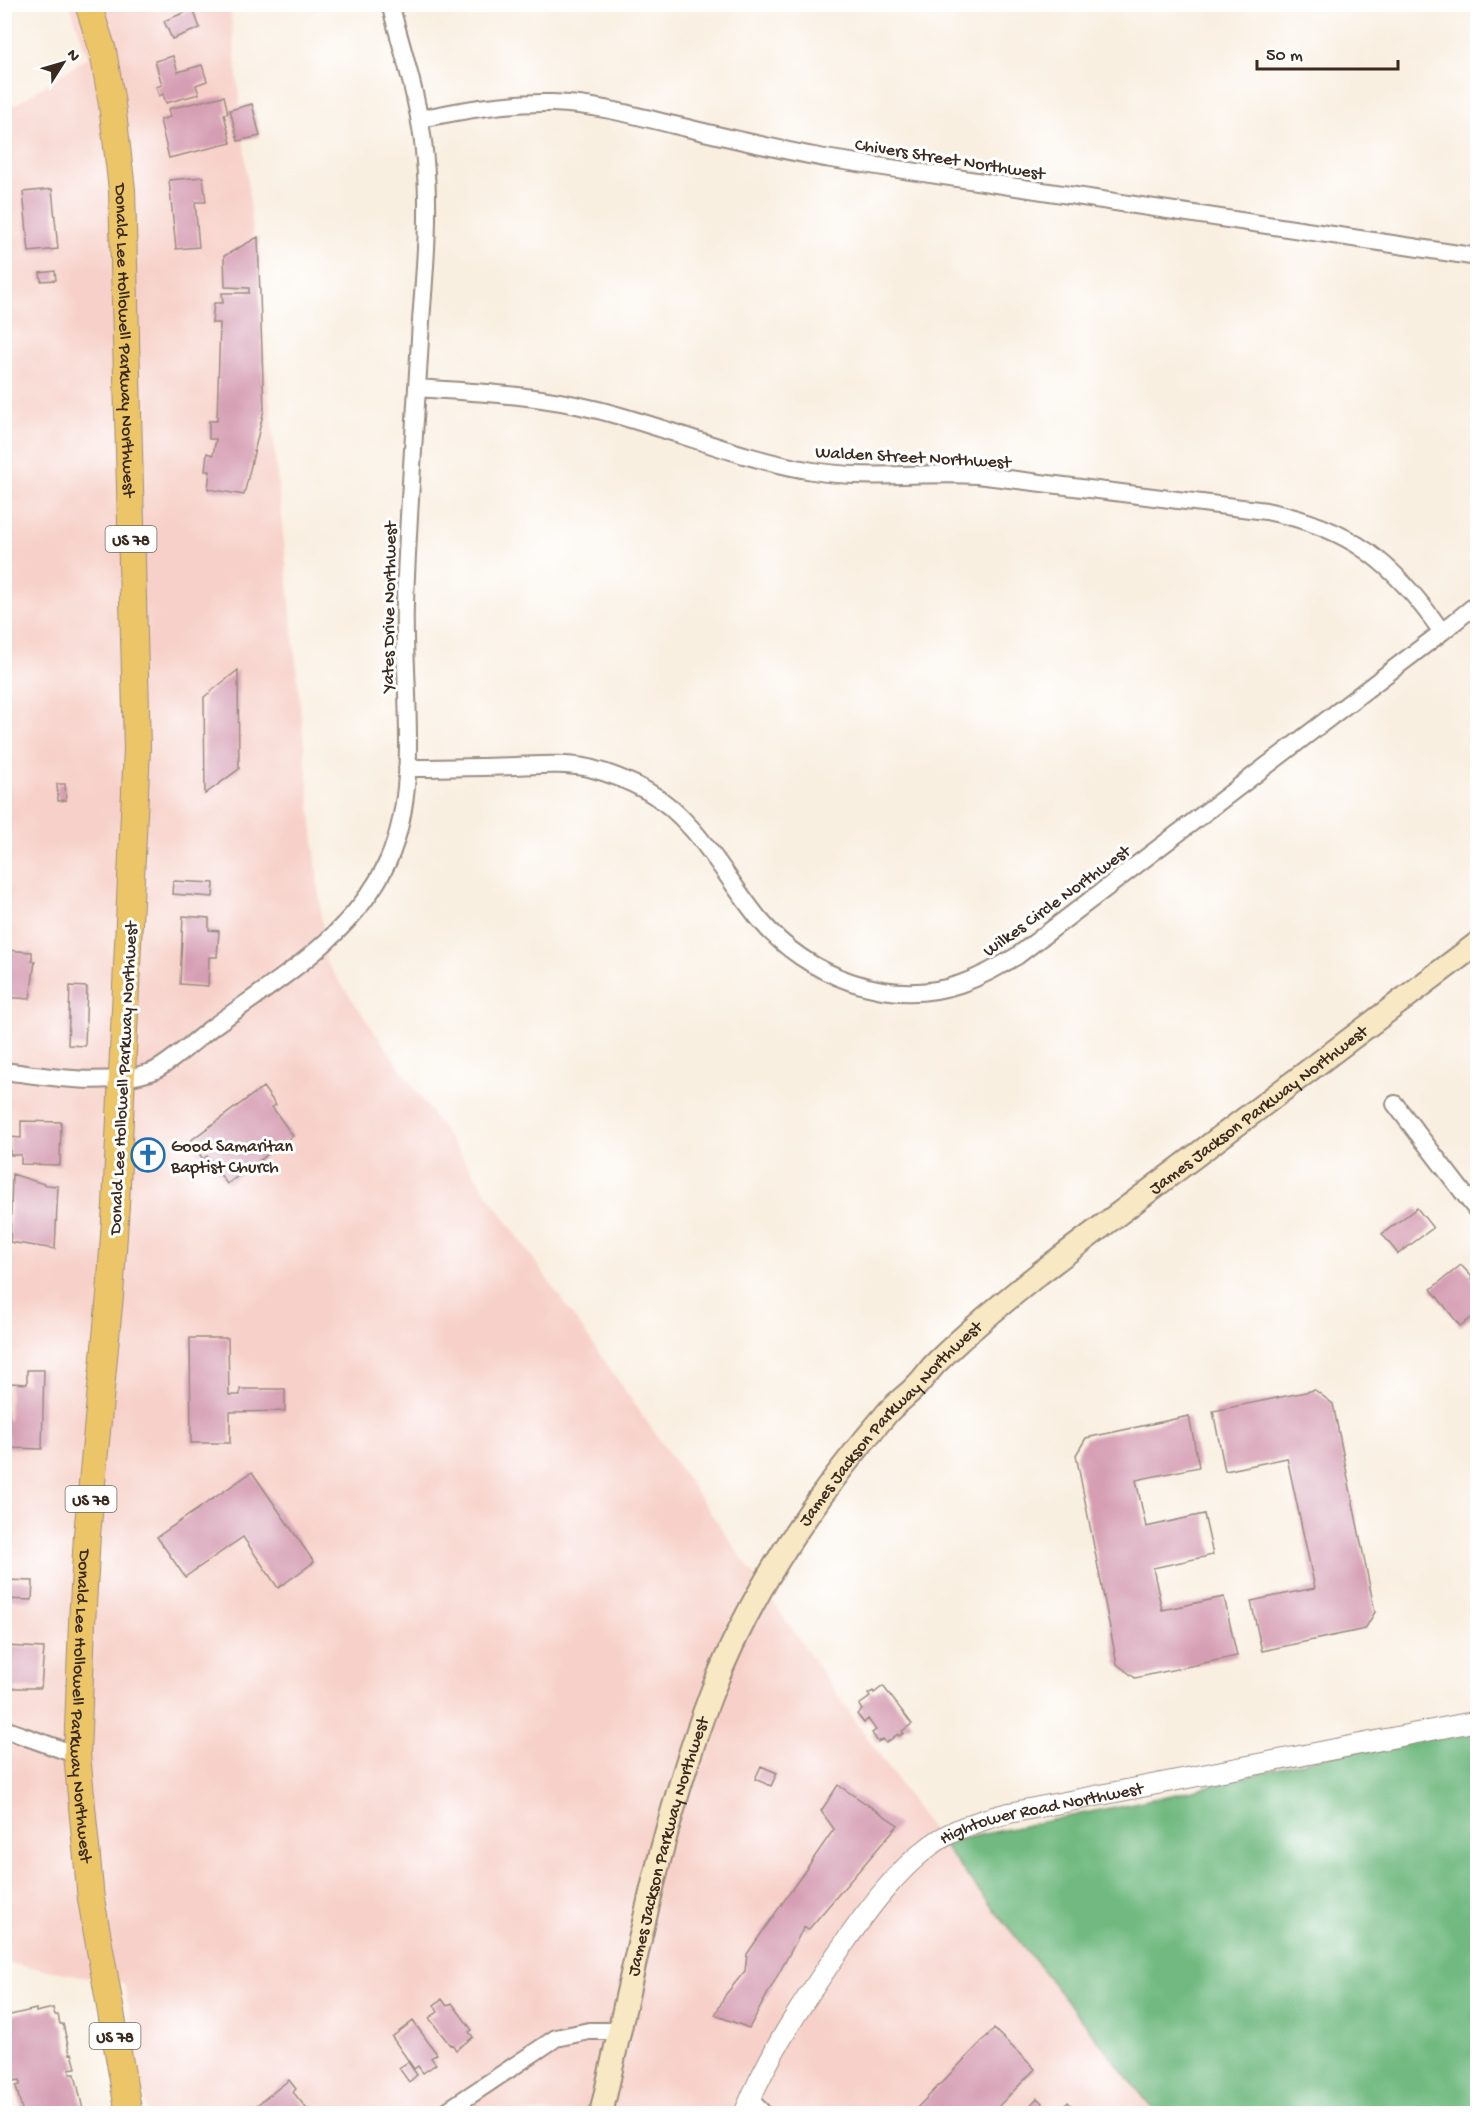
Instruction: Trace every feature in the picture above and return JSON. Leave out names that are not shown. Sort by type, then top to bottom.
[{"type":"main road","name":"Donald Lee Hollowell Parkway Northwest","points":[[88,4],[102,51],[116,123],[122,190],[137,748],[127,990],[110,1295],[87,1535],[77,1755],[91,1899],[129,2114]]},
{"type":"main road","name":"James Jackson Parkway Northwest","points":[[601,2114],[668,1828],[688,1759],[711,1695],[740,1631],[771,1572],[846,1462],[891,1409],[917,1385],[934,1364],[987,1316],[1478,943]]},
{"type":"street","name":"Yates Drive Northwest","points":[[4,1071],[75,1079],[122,1077],[153,1072],[310,955],[337,932],[374,887],[399,830],[405,799],[407,768],[405,607],[427,196],[420,119],[390,4]]},
{"type":"street","name":"Chivers Street Northwest","points":[[420,119],[484,107],[518,104],[553,103],[592,107],[821,158],[1478,257]]},
{"type":"street","name":"Walden Street Northwest","points":[[417,388],[552,400],[641,422],[748,457],[815,471],[888,477],[977,475],[1298,517],[1346,537],[1382,561],[1404,582],[1442,632]]},
{"type":"street","name":"Wilkes Circle Northwest","points":[[407,768],[558,765],[587,768],[619,777],[650,793],[677,814],[699,839],[760,920],[780,942],[803,960],[831,975],[864,986],[896,991],[926,991],[958,985],[989,973],[1017,956],[1478,603]]},
{"type":"street","points":[[1395,1104],[1478,1212]]},
{"type":"street","name":"Hightower Road Northwest","points":[[747,2107],[784,2032],[856,1926],[908,1865],[929,1846],[953,1831],[1009,1813],[1478,1721]]},
{"type":"street","points":[[4,1729],[77,1755]]},
{"type":"street","points":[[442,2114],[556,2038],[589,2031],[620,2031]]},
{"type":"street","points":[[747,2107],[764,2114]]},
{"type":"shaded area","points":[[70,5],[230,5],[326,962],[941,1843],[1156,2113],[147,2113],[124,1983],[5,1963],[4,112],[88,57]]},
{"type":"green space","points":[[1470,1720],[1478,1739],[1477,2113],[1156,2113],[941,1843],[1181,1793]]},
{"type":"building","points":[[193,9],[200,28],[172,39],[164,21]]},
{"type":"building","points":[[173,56],[178,72],[202,65],[207,81],[196,85],[199,94],[166,103],[163,94],[159,96],[156,87],[162,85],[155,61]]},
{"type":"building","points":[[224,96],[228,113],[224,114],[231,143],[169,158],[160,120],[170,117],[168,109]]},
{"type":"building","points":[[252,104],[260,136],[238,141],[230,110]]},
{"type":"building","points":[[203,177],[206,202],[195,202],[199,247],[176,249],[169,180]]},
{"type":"building","points":[[52,189],[58,249],[29,252],[23,192]]},
{"type":"building","points":[[258,237],[264,410],[244,495],[208,489],[210,471],[205,471],[207,453],[213,455],[216,439],[209,439],[209,421],[217,421],[220,323],[212,323],[214,303],[223,303],[222,293],[249,293],[249,288],[225,287],[224,256]]},
{"type":"building","points":[[55,271],[56,280],[41,281],[40,273]]},
{"type":"building","points":[[238,670],[239,769],[205,794],[204,697]]},
{"type":"building","points":[[57,784],[65,784],[66,800],[58,801]]},
{"type":"building","points":[[173,881],[214,883],[213,897],[172,894]]},
{"type":"building","points":[[183,916],[209,918],[209,930],[219,931],[217,957],[209,957],[208,986],[180,984]]},
{"type":"building","points":[[4,950],[32,952],[32,961],[35,961],[30,999],[4,997]]},
{"type":"building","points":[[70,986],[87,987],[85,1046],[68,1045]]},
{"type":"building","points":[[263,1087],[276,1105],[272,1107],[293,1136],[227,1184],[207,1156],[203,1159],[190,1141]]},
{"type":"building","points":[[21,1121],[61,1122],[60,1165],[21,1164],[21,1155],[10,1155],[10,1137],[21,1138]]},
{"type":"building","points":[[12,1174],[47,1185],[58,1186],[55,1249],[10,1242]]},
{"type":"building","points":[[1417,1208],[1433,1228],[1398,1254],[1382,1234]]},
{"type":"building","points":[[1461,1265],[1478,1287],[1478,1313],[1460,1326],[1431,1289]]},
{"type":"building","points":[[190,1338],[228,1338],[229,1395],[240,1395],[240,1389],[285,1389],[285,1411],[230,1412],[230,1443],[191,1443]]},
{"type":"building","points":[[27,1370],[44,1370],[42,1449],[8,1448],[8,1433],[4,1433],[4,1419],[9,1420],[10,1383],[27,1384]]},
{"type":"building","points":[[1315,1390],[1333,1404],[1375,1612],[1365,1629],[1262,1651],[1251,1601],[1315,1588],[1287,1458],[1225,1471],[1213,1411]]},
{"type":"building","points":[[1189,1416],[1199,1467],[1136,1480],[1146,1527],[1204,1514],[1213,1555],[1153,1568],[1162,1610],[1224,1597],[1237,1656],[1135,1678],[1117,1664],[1076,1455],[1086,1438]]},
{"type":"building","points":[[252,1472],[314,1562],[278,1588],[243,1537],[185,1577],[157,1537]]},
{"type":"building","points":[[4,1580],[33,1581],[32,1600],[4,1599]]},
{"type":"building","points":[[4,1646],[44,1648],[41,1688],[10,1688],[9,1694],[4,1694]]},
{"type":"building","points":[[883,1686],[912,1724],[902,1731],[904,1733],[899,1736],[898,1734],[886,1743],[883,1739],[878,1742],[872,1733],[876,1730],[868,1719],[864,1723],[857,1714],[862,1710],[859,1705],[870,1697],[868,1694],[873,1691],[874,1693]]},
{"type":"building","points":[[761,1766],[777,1773],[771,1786],[755,1779]]},
{"type":"building","points":[[838,1785],[898,1825],[808,1930],[804,1927],[749,2028],[715,2015],[726,1994],[745,1971],[747,1954],[834,1829],[821,1811]]},
{"type":"building","points":[[442,1999],[447,2006],[452,2003],[472,2030],[469,2032],[473,2037],[456,2050],[429,2018],[438,2012],[434,2005]]},
{"type":"building","points":[[53,2008],[60,2024],[63,2024],[70,2054],[72,2053],[76,2068],[69,2069],[70,2074],[75,2074],[84,2114],[23,2114],[16,2086],[20,2085],[20,2080],[14,2081],[9,2049],[7,2050],[4,2040],[4,2036],[10,2035],[6,2016],[36,2009],[36,2012]]},
{"type":"building","points":[[413,2021],[437,2054],[431,2058],[436,2064],[423,2073],[418,2066],[414,2069],[392,2037]]},
{"type":"building","points":[[994,2029],[1035,2069],[991,2114],[911,2114]]},
{"type":"building","points":[[408,2062],[417,2075],[409,2082],[399,2068]]},
{"type":"building","points":[[289,2080],[296,2089],[293,2092],[311,2114],[253,2114],[259,2108],[257,2105]]},
{"type":"building","points":[[1037,2098],[1043,2104],[1034,2114],[1022,2114]]},
{"type":"building","points":[[1068,2102],[1079,2114],[1057,2114]]},
{"type":"place","name":"Good Samaritan Baptist Church","points":[[148,1155]]}]
